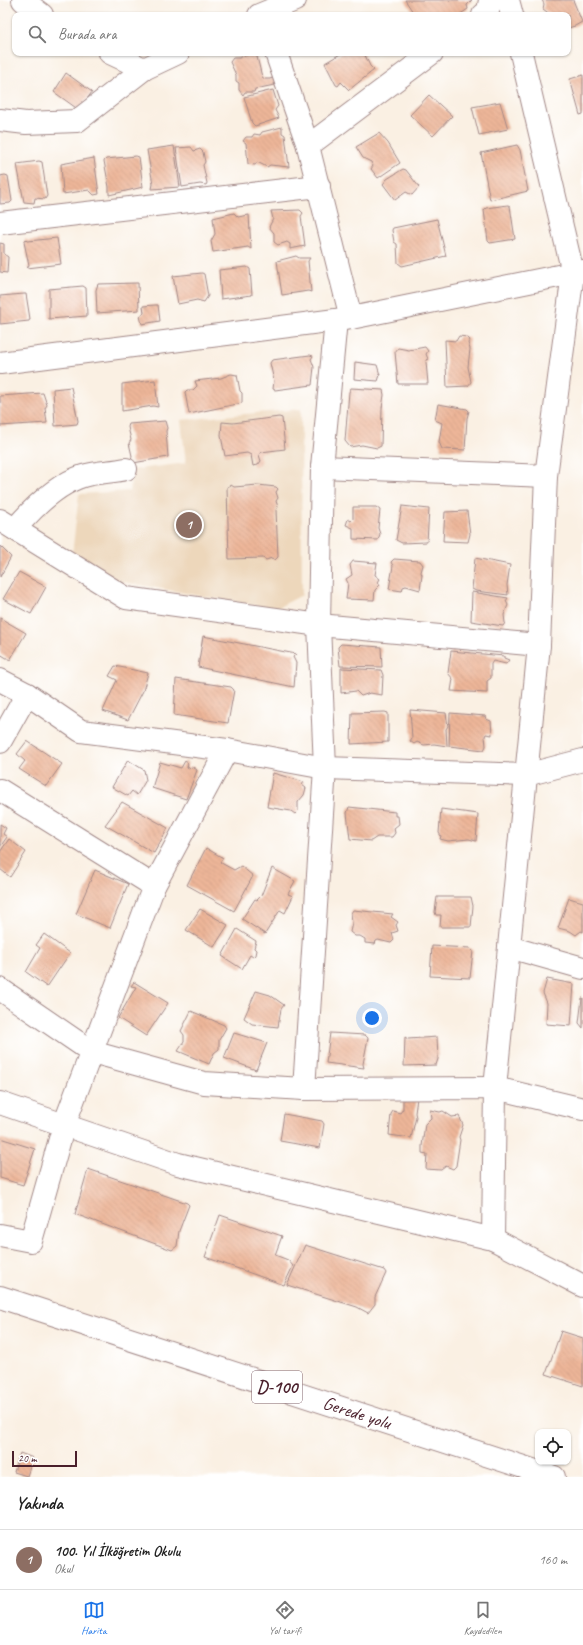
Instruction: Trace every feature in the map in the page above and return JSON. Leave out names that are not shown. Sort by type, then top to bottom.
[{"type":"street","points":[[23,0],[38,12]]},
{"type":"street","points":[[268,12],[295,0]]},
{"type":"street","points":[[487,12],[490,0]]},
{"type":"street","points":[[508,0],[511,12]]},
{"type":"street","points":[[116,56],[144,69]]},
{"type":"street","points":[[0,120],[26,123],[77,121],[144,69],[172,56]]},
{"type":"street","points":[[277,56],[308,146],[319,186],[344,319],[322,467],[319,625],[325,768],[304,1089]]},
{"type":"street","points":[[308,146],[428,56]]},
{"type":"street","points":[[493,1239],[495,1088],[539,645],[546,476],[578,272],[522,56]]},
{"type":"street","points":[[0,223],[319,186]]},
{"type":"street","points":[[0,363],[344,319],[578,272]]},
{"type":"street","points":[[322,467],[546,476]]},
{"type":"street","points":[[126,470],[83,476],[59,489],[40,504],[7,524],[126,598],[319,625],[539,645]]},
{"type":"street","points":[[0,680],[27,694],[81,731],[227,750],[325,768],[526,775],[583,760]]},
{"type":"street","points":[[0,742],[27,694]]},
{"type":"street","points":[[0,1235],[31,1241],[64,1125],[154,886],[227,750]]},
{"type":"street","points":[[0,790],[154,886]]},
{"type":"street","points":[[509,947],[583,968]]},
{"type":"street","points":[[0,989],[92,1052],[204,1083],[304,1089],[495,1088],[583,1108]]},
{"type":"street","points":[[0,1103],[178,1164],[493,1239],[583,1286]]},
{"type":"street","name":"Gerede yolu","points":[[0,1297],[554,1477]]},
{"type":"shaded area","points":[[301,409],[302,595],[275,609],[117,581],[72,555],[79,494],[130,491],[131,470],[186,463],[181,420]]},
{"type":"building","points":[[405,0],[472,0],[467,5],[468,9],[464,12],[413,12]]},
{"type":"building","points":[[542,0],[573,0],[582,22],[571,27],[571,12],[547,12],[543,9],[544,4]]},
{"type":"building","points":[[244,56],[257,56],[262,77],[265,79],[270,79],[281,74],[284,83],[255,89],[254,92],[245,92],[243,95],[239,90],[239,83],[236,81],[236,75],[230,62],[233,58]]},
{"type":"building","points":[[337,56],[365,56],[370,66],[374,70],[349,90],[341,82],[338,86],[336,85],[325,63]]},
{"type":"building","points":[[66,73],[92,92],[79,110],[54,92]]},
{"type":"building","points":[[583,75],[583,114],[580,115],[570,79]]},
{"type":"building","points":[[273,90],[278,106],[275,110],[279,118],[255,126],[252,123],[244,97]]},
{"type":"building","points":[[429,95],[452,116],[433,136],[410,115]]},
{"type":"building","points":[[500,102],[508,129],[479,135],[472,107]]},
{"type":"building","points":[[282,127],[282,133],[285,135],[289,167],[270,165],[267,167],[257,162],[255,165],[248,164],[246,143],[243,141],[246,137],[252,137],[254,134],[260,135],[262,132]]},
{"type":"building","points":[[379,133],[388,143],[400,163],[378,178],[371,169],[373,166],[371,162],[363,158],[356,147]]},
{"type":"building","points":[[517,145],[520,150],[528,191],[490,200],[481,153]]},
{"type":"building","points":[[174,146],[180,187],[152,189],[153,184],[147,150]]},
{"type":"building","points":[[191,147],[194,151],[200,149],[203,152],[205,162],[203,165],[207,183],[206,185],[200,184],[182,187],[176,148]]},
{"type":"building","points":[[139,157],[143,187],[109,195],[104,161],[106,159]]},
{"type":"building","points":[[94,158],[99,194],[94,195],[89,190],[63,194],[61,164]]},
{"type":"building","points":[[39,161],[42,162],[47,196],[45,199],[35,198],[34,203],[24,202],[17,164]]},
{"type":"building","points":[[403,169],[406,170],[419,187],[412,195],[406,192],[395,200],[383,184],[387,179]]},
{"type":"building","points":[[0,176],[8,176],[12,201],[10,203],[0,204]]},
{"type":"building","points":[[510,206],[515,239],[490,243],[488,241],[484,210],[486,208]]},
{"type":"building","points":[[300,210],[303,213],[301,216],[305,246],[290,249],[290,244],[287,242],[278,245],[274,242],[274,233],[269,227],[273,219],[271,211]]},
{"type":"building","points":[[234,213],[238,217],[249,215],[251,249],[248,247],[213,252],[211,241],[215,234],[213,218]]},
{"type":"building","points":[[437,219],[446,256],[402,266],[398,263],[397,244],[394,242],[393,228]]},
{"type":"building","points":[[57,238],[61,264],[27,268],[29,265],[24,242],[26,239],[28,241]]},
{"type":"building","points":[[0,243],[4,244],[4,254],[8,257],[7,273],[0,272]]},
{"type":"building","points":[[296,256],[299,258],[310,258],[308,261],[311,292],[308,291],[282,295],[277,261]]},
{"type":"building","points":[[247,267],[250,269],[252,295],[221,299],[219,270]]},
{"type":"building","points":[[204,274],[208,296],[204,302],[197,300],[178,304],[173,276]]},
{"type":"building","points":[[138,283],[139,310],[97,313],[96,290],[98,284]]},
{"type":"building","points":[[83,286],[86,288],[87,316],[49,319],[49,289]]},
{"type":"building","points":[[26,294],[30,319],[29,321],[0,324],[0,296]]},
{"type":"building","points":[[158,305],[160,321],[142,324],[140,316],[144,313],[143,306]]},
{"type":"building","points":[[459,336],[467,337],[470,340],[468,343],[470,349],[468,367],[471,382],[468,386],[447,387],[445,340],[456,341]]},
{"type":"building","points":[[425,347],[428,351],[426,354],[428,359],[426,362],[428,384],[398,384],[395,352],[398,348],[409,350]]},
{"type":"building","points":[[310,355],[313,356],[311,359],[314,367],[312,385],[273,389],[274,381],[270,363],[272,360]]},
{"type":"building","points":[[355,362],[377,365],[380,375],[378,381],[354,379]]},
{"type":"building","points":[[231,374],[237,375],[240,391],[242,393],[242,403],[189,414],[185,392],[187,390],[193,390],[197,386],[195,381],[221,378]]},
{"type":"building","points":[[155,380],[158,407],[153,406],[122,411],[122,384]]},
{"type":"building","points":[[71,387],[78,421],[77,424],[55,426],[53,389]]},
{"type":"building","points":[[351,388],[383,390],[381,446],[377,448],[362,445],[350,447],[345,441],[349,392]]},
{"type":"building","points":[[43,393],[47,405],[45,408],[47,423],[0,426],[0,396]]},
{"type":"building","points":[[438,404],[467,409],[469,411],[467,418],[465,450],[442,449],[439,442],[442,423],[435,420]]},
{"type":"building","points":[[279,417],[282,418],[285,449],[261,452],[259,455],[261,461],[258,465],[253,466],[251,455],[247,453],[225,456],[221,436],[222,422],[233,423]]},
{"type":"building","points":[[165,421],[167,428],[168,457],[133,463],[131,461],[132,456],[129,443],[131,440],[128,427],[129,424]]},
{"type":"building","points":[[231,485],[234,487],[258,485],[276,487],[278,489],[276,492],[278,498],[276,501],[278,507],[276,510],[278,557],[275,560],[272,558],[266,560],[263,558],[229,559],[227,487]]},
{"type":"building","points":[[402,506],[429,509],[427,542],[402,543],[396,540]]},
{"type":"building","points":[[353,507],[376,507],[380,510],[378,528],[380,534],[378,540],[353,539],[353,528],[346,525],[348,519],[351,521],[353,519]]},
{"type":"building","points":[[467,511],[470,534],[468,542],[443,541],[445,512]]},
{"type":"building","points":[[0,546],[11,557],[0,577]]},
{"type":"building","points":[[475,558],[510,565],[507,585],[508,595],[476,591],[472,589]]},
{"type":"building","points":[[394,559],[420,561],[423,565],[420,590],[406,586],[403,587],[402,591],[389,589],[393,566],[391,562]]},
{"type":"building","points":[[353,561],[377,563],[375,575],[380,579],[378,582],[380,585],[375,590],[374,600],[346,599],[348,583],[346,579],[352,575],[350,565]]},
{"type":"building","points":[[19,572],[46,587],[31,614],[3,599]]},
{"type":"building","points":[[472,592],[508,598],[506,601],[508,605],[504,615],[505,623],[503,626],[471,621]]},
{"type":"building","points":[[0,618],[26,633],[10,660],[0,654]]},
{"type":"building","points":[[203,636],[296,654],[293,657],[296,663],[294,687],[198,667]]},
{"type":"building","points":[[341,644],[381,647],[382,667],[340,666],[338,647]]},
{"type":"building","points":[[451,651],[504,656],[504,658],[509,660],[506,664],[493,661],[491,664],[491,678],[487,681],[487,693],[451,691],[453,679],[448,673]]},
{"type":"building","points":[[115,666],[148,673],[143,691],[128,720],[103,711],[117,680],[109,676]]},
{"type":"building","points":[[341,668],[381,670],[383,675],[382,695],[370,693],[361,696],[356,691],[341,693]]},
{"type":"building","points":[[176,679],[231,687],[234,690],[228,723],[174,715]]},
{"type":"building","points":[[410,710],[446,713],[448,726],[446,729],[447,746],[434,744],[424,745],[417,742],[414,744],[410,741],[412,738]]},
{"type":"building","points":[[352,713],[388,713],[388,742],[351,744]]},
{"type":"building","points":[[450,713],[485,716],[486,719],[491,721],[492,735],[486,734],[486,746],[484,750],[449,746]]},
{"type":"building","points":[[27,741],[62,764],[46,786],[19,769],[25,761],[17,754]]},
{"type":"building","points":[[128,760],[144,770],[146,780],[137,795],[132,791],[128,796],[112,787]]},
{"type":"building","points":[[185,761],[188,763],[187,768],[193,767],[197,770],[186,799],[152,788],[160,762],[181,768]]},
{"type":"building","points":[[273,773],[304,782],[302,785],[306,788],[304,795],[298,802],[298,811],[295,814],[291,811],[267,807]]},
{"type":"building","points":[[122,802],[168,828],[154,853],[105,825]]},
{"type":"building","points":[[349,807],[395,812],[395,816],[398,816],[399,824],[394,828],[395,833],[392,837],[377,837],[371,841],[350,839],[347,813]]},
{"type":"building","points":[[441,809],[478,814],[476,841],[469,839],[448,841],[440,839]]},
{"type":"building","points":[[0,824],[6,828],[3,834],[7,837],[0,847]]},
{"type":"building","points":[[9,839],[26,852],[10,877],[0,869],[0,852]]},
{"type":"building","points":[[206,848],[223,858],[220,862],[223,864],[234,870],[241,866],[253,876],[234,911],[187,885]]},
{"type":"building","points":[[272,868],[295,881],[288,894],[293,896],[285,913],[280,910],[265,934],[242,919],[255,899],[257,900],[261,896]]},
{"type":"building","points":[[95,870],[128,884],[110,928],[76,914]]},
{"type":"building","points":[[437,897],[471,897],[473,906],[471,927],[440,927],[441,915],[436,915],[435,912]]},
{"type":"building","points":[[569,898],[583,902],[583,932],[581,931],[576,935],[570,931],[558,928]]},
{"type":"building","points":[[200,909],[228,925],[214,947],[186,930]]},
{"type":"building","points":[[353,910],[393,914],[391,917],[398,922],[396,925],[398,931],[392,933],[394,940],[391,943],[378,940],[375,944],[365,943],[365,939],[360,936],[355,936],[350,932],[352,923],[351,913]]},
{"type":"building","points":[[237,929],[256,941],[254,948],[256,950],[255,955],[253,957],[250,955],[242,969],[222,956]]},
{"type":"building","points":[[44,934],[70,953],[47,987],[26,972],[40,948],[36,945]]},
{"type":"building","points":[[432,946],[470,948],[473,951],[470,978],[430,976]]},
{"type":"building","points":[[547,979],[574,984],[571,1026],[546,1024],[547,1003],[543,993]]},
{"type":"building","points":[[134,982],[168,1003],[146,1036],[118,1018],[136,987],[131,986]]},
{"type":"building","points":[[256,991],[270,995],[284,1005],[281,1009],[278,1027],[252,1024],[244,1018]]},
{"type":"building","points":[[583,998],[583,1028],[579,1023]]},
{"type":"building","points":[[191,1011],[224,1025],[226,1028],[219,1040],[219,1049],[214,1053],[209,1064],[178,1051],[184,1042],[184,1035],[181,1031]]},
{"type":"building","points":[[234,1033],[267,1043],[256,1070],[224,1058]]},
{"type":"building","points":[[330,1033],[365,1035],[368,1038],[363,1064],[364,1068],[326,1063]]},
{"type":"building","points":[[405,1037],[408,1039],[437,1037],[438,1059],[436,1065],[404,1066]]},
{"type":"building","points":[[403,1097],[417,1098],[415,1113],[416,1117],[411,1138],[389,1135],[391,1114],[393,1111],[400,1113],[403,1109]]},
{"type":"building","points":[[430,1110],[440,1112],[443,1111],[452,1117],[459,1116],[463,1125],[459,1137],[460,1140],[456,1166],[453,1169],[446,1166],[441,1170],[426,1169],[427,1154],[422,1153],[422,1146],[425,1124],[431,1118]]},
{"type":"building","points":[[284,1114],[322,1121],[324,1124],[320,1148],[280,1141]]},
{"type":"building","points":[[0,1138],[35,1149],[23,1185],[0,1178]]},
{"type":"building","points":[[88,1169],[187,1203],[189,1205],[179,1231],[177,1246],[172,1250],[75,1214]]},
{"type":"building","points":[[220,1215],[282,1236],[275,1255],[288,1260],[293,1266],[284,1285],[205,1257]]},
{"type":"building","points":[[305,1245],[384,1270],[386,1273],[375,1297],[375,1304],[368,1313],[357,1307],[287,1285]]},
{"type":"building","points":[[561,1331],[583,1338],[583,1386],[546,1374]]},
{"type":"building","points":[[20,1453],[33,1458],[27,1476],[14,1472]]},
{"type":"place","name":"100. Yıl İlköğretim Okulu","points":[[189,525]]}]
